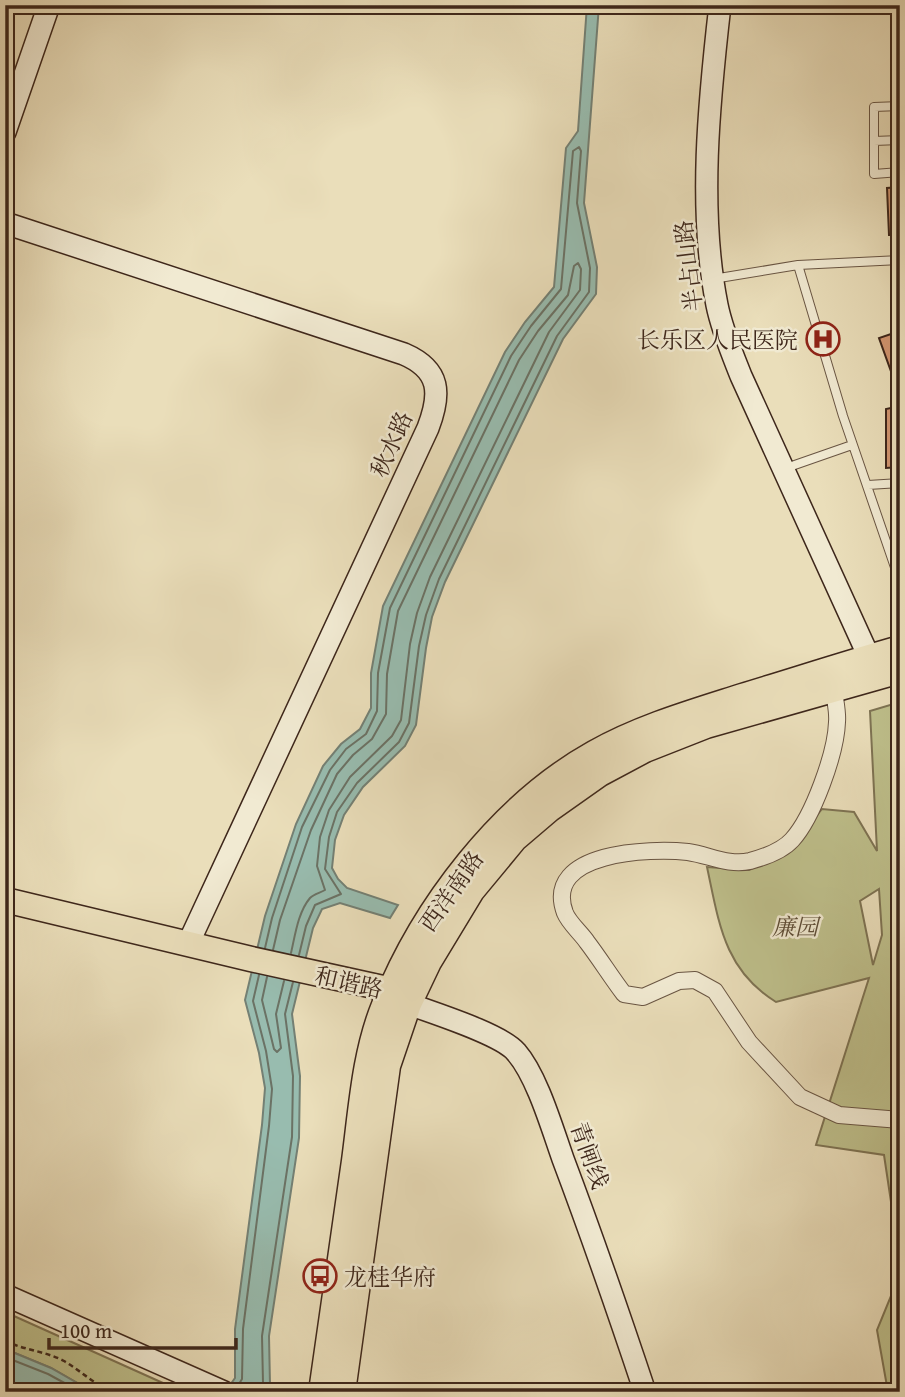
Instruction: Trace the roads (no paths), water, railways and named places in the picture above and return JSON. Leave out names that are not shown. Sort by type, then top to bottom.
[{"type":"main road","name":"西洋南路","points":[[321,1392],[367,1063],[395,1000],[409,953],[445,892],[478,850],[512,817],[565,772],[594,752],[686,713],[900,648]]},
{"type":"main road","name":"西洋南路","points":[[343,1392],[395,1000],[429,962],[472,891],[515,839],[550,810],[600,774],[645,750],[706,726],[900,671]]},
{"type":"main road","name":"和谐路","points":[[5,900],[188,944],[250,966]]},
{"type":"main road","name":"和谐路","points":[[5,914],[395,1000]]},
{"type":"street","points":[[5,95],[33,5]]},
{"type":"street","points":[[5,132],[49,5]]},
{"type":"street","name":"半占山路","points":[[720,5],[713,80],[708,232],[718,307],[730,348],[869,657]]},
{"type":"street","name":"秋水路","points":[[5,223],[404,354],[423,364],[436,384],[436,404],[428,428],[188,944]]},
{"type":"street","points":[[834,690],[838,721],[835,743],[811,810],[792,840],[771,854],[747,862],[721,861],[692,853],[663,850],[586,862],[570,874],[561,891],[565,914],[624,994],[643,997],[679,981],[695,980],[715,991],[748,1042],[800,1097],[839,1115],[900,1120]]},
{"type":"street","name":"青闸线","points":[[395,1000],[498,1038],[514,1050],[525,1064],[544,1107],[590,1232],[645,1392]]},
{"type":"street","points":[[5,1295],[220,1390]]},
{"type":"lane","points":[[900,106],[874,107],[874,174],[900,172]]},
{"type":"lane","points":[[874,141],[900,140]]},
{"type":"lane","points":[[713,279],[798,265],[900,260]]},
{"type":"lane","points":[[798,265],[852,445],[900,582]]},
{"type":"lane","points":[[784,468],[852,445]]},
{"type":"lane","points":[[868,485],[900,483]]},
{"type":"water","points":[[587,5],[599,5],[584,203],[597,267],[596,294],[563,339],[445,582],[432,617],[416,725],[405,746],[363,787],[344,815],[335,840],[332,868],[338,879],[347,888],[398,905],[390,918],[340,903],[322,909],[313,928],[292,1014],[300,1076],[299,1138],[269,1336],[270,1385],[266,1392],[225,1392],[235,1378],[235,1329],[262,1125],[265,1088],[245,1000],[265,916],[296,824],[323,766],[341,744],[360,729],[371,708],[371,673],[383,606],[505,352],[554,287],[566,148],[578,131]]},
{"type":"water","points":[[5,1349],[51,1368],[93,1392],[5,1392]]},
{"type":"place","name":"长乐区人民医院","points":[[823,339]]},
{"type":"place","name":"龙桂华府","points":[[320,1276]]},
{"type":"park label","name":"廉园","points":[[795,926]]}]
